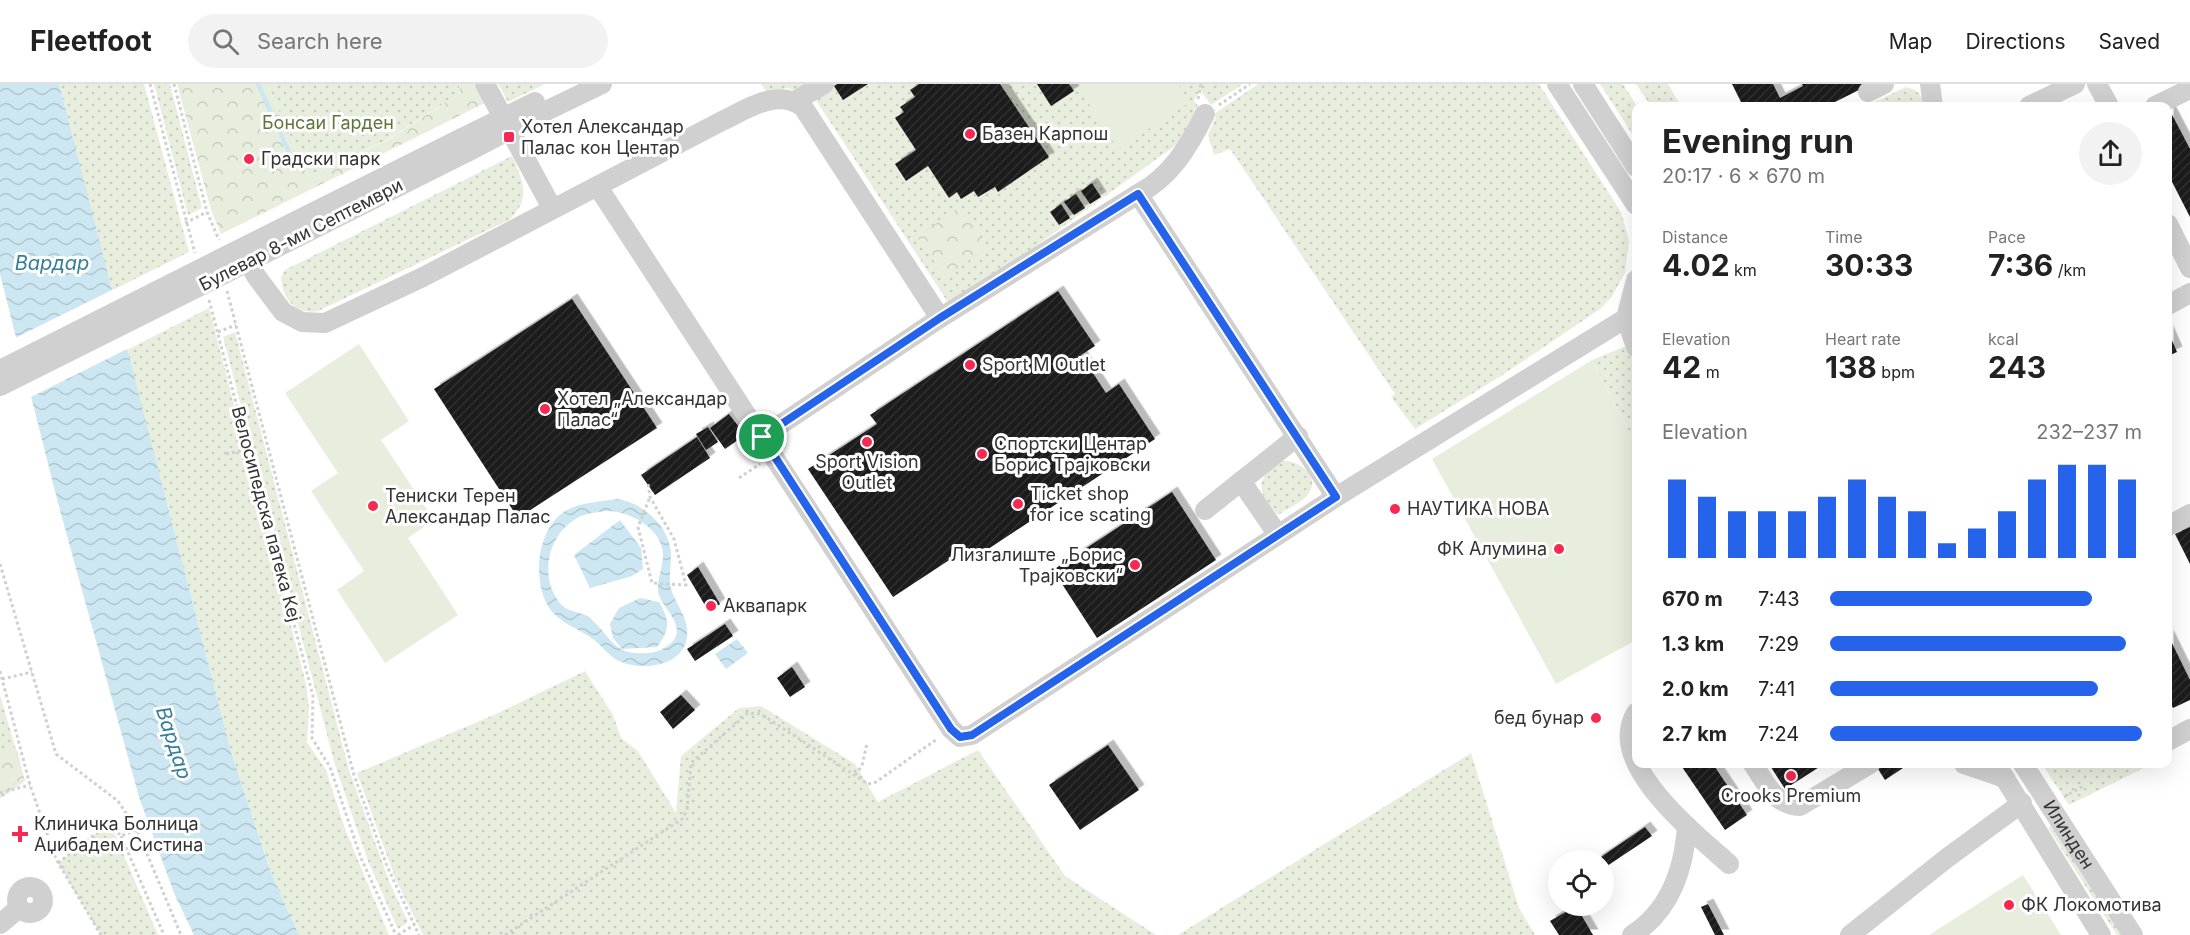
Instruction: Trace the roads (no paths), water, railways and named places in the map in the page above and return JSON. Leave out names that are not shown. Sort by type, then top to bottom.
[{"type":"street","points":[[485,84],[552,208]]},
{"type":"street","name":"Булевар 8-ми Септември","points":[[542,106],[571,84]]},
{"type":"street","name":"Булевар 8-ми Септември","points":[[0,370],[222,275],[542,106],[602,84]]},
{"type":"street","points":[[795,101],[824,84]]},
{"type":"street","points":[[1557,84],[1632,200]]},
{"type":"street","points":[[1583,84],[1632,161]]},
{"type":"street","points":[[1930,84],[1932,102]]},
{"type":"street","points":[[2037,102],[2075,84]]},
{"type":"street","points":[[2097,84],[2107,102]]},
{"type":"street","points":[[2163,102],[2190,89]]},
{"type":"street","points":[[249,262],[256,276],[283,312],[302,322],[325,323],[414,281],[720,122],[766,101],[783,98],[795,101],[803,107],[940,318]]},
{"type":"street","points":[[762,437],[940,318],[1166,175],[1193,138],[1205,114]]},
{"type":"street","name":"Булевар 8-ми Септември","points":[[0,386],[249,262],[465,145]]},
{"type":"street","points":[[598,187],[951,729],[960,737],[972,735],[1336,497],[1632,318]]},
{"type":"street","points":[[1138,194],[1336,497]]},
{"type":"street","points":[[2172,232],[2190,268]]},
{"type":"street","points":[[2172,303],[2190,293]]},
{"type":"street","points":[[1205,510],[1298,436]]},
{"type":"street","points":[[1241,481],[1278,535]]},
{"type":"street","points":[[2172,524],[2190,514]]},
{"type":"street","points":[[1632,722],[1630,741],[1632,748]]},
{"type":"street","points":[[2172,739],[2190,729]]},
{"type":"street","points":[[1639,768],[1649,784],[1688,826],[1729,864]]},
{"type":"street","points":[[1756,768],[1774,797],[1794,805],[1809,802],[1859,768]]},
{"type":"street","points":[[1985,768],[2001,771]]},
{"type":"street","name":"Илинден","points":[[2026,768],[2133,935]]},
{"type":"street","name":"Илинден","points":[[2001,771],[2101,935]]},
{"type":"street","points":[[1850,935],[1947,858],[2022,804]]},
{"type":"street","points":[[1632,935],[1652,920],[1669,897],[1680,866],[1688,826]]},
{"type":"street","points":[[0,924],[20,908]]},
{"type":"water","name":"Вардар","points":[[0,84],[59,84],[231,752],[271,873],[299,935],[194,935],[174,893],[139,797],[58,503],[0,274]]},
{"type":"water","points":[[616,499],[634,504],[650,515],[663,530],[670,547],[671,587],[685,620],[686,642],[681,652],[673,659],[651,666],[627,664],[611,656],[593,639],[556,616],[542,593],[540,553],[544,539],[557,517],[573,507]],"holes":[[[607,511],[616,512],[644,523],[662,546],[663,560],[658,591],[676,624],[677,631],[670,644],[656,652],[628,652],[615,645],[591,619],[563,606],[553,591],[549,579],[550,554],[561,532],[581,516]]]},
{"type":"water","points":[[620,520],[641,548],[643,569],[632,576],[590,588],[574,555]]},
{"type":"water","points":[[640,598],[659,602],[667,620],[666,630],[657,647],[622,649],[613,638],[610,624],[619,608]]},
{"type":"water","points":[[737,639],[748,653],[726,669],[715,654]]},
{"type":"waterway","points":[[258,84],[293,161]]},
{"type":"place","name":"Базен Карпош","points":[[970,134]]},
{"type":"place","name":"Хотел Александар Палас кон Центар","points":[[509,137]]},
{"type":"place","name":"Градски парк","points":[[249,159]]},
{"type":"place","name":"Sport M Outlet","points":[[970,365]]},
{"type":"place","name":"Хотел „Александар Палас“","points":[[545,409]]},
{"type":"place","name":"Sport Vision Outlet","points":[[867,442]]},
{"type":"place","name":"Спортски Центар Борис Трајковски","points":[[982,454]]},
{"type":"place","name":"Ticket shop for ice scating","points":[[1018,504]]},
{"type":"place","name":"Тениски Терен Александар Палас","points":[[373,506]]},
{"type":"place","name":"НАУТИКА НОВА","points":[[1395,509]]},
{"type":"place","name":"ФК Алумина","points":[[1559,549]]},
{"type":"place","name":"Лизгалиште „Борис Трајковски“","points":[[1135,565]]},
{"type":"place","name":"Аквапарк","points":[[711,606]]},
{"type":"place","name":"бед бунар","points":[[1596,718]]},
{"type":"place","name":"Crooks Premium","points":[[1791,776]]},
{"type":"place","name":"Клиничка Болница Аџибадем Систина","points":[[20,834]]},
{"type":"place","name":"ФК Локомотива","points":[[2009,905]]},
{"type":"park label","name":"Бонсаи Гарден","points":[[328,123]]}]
